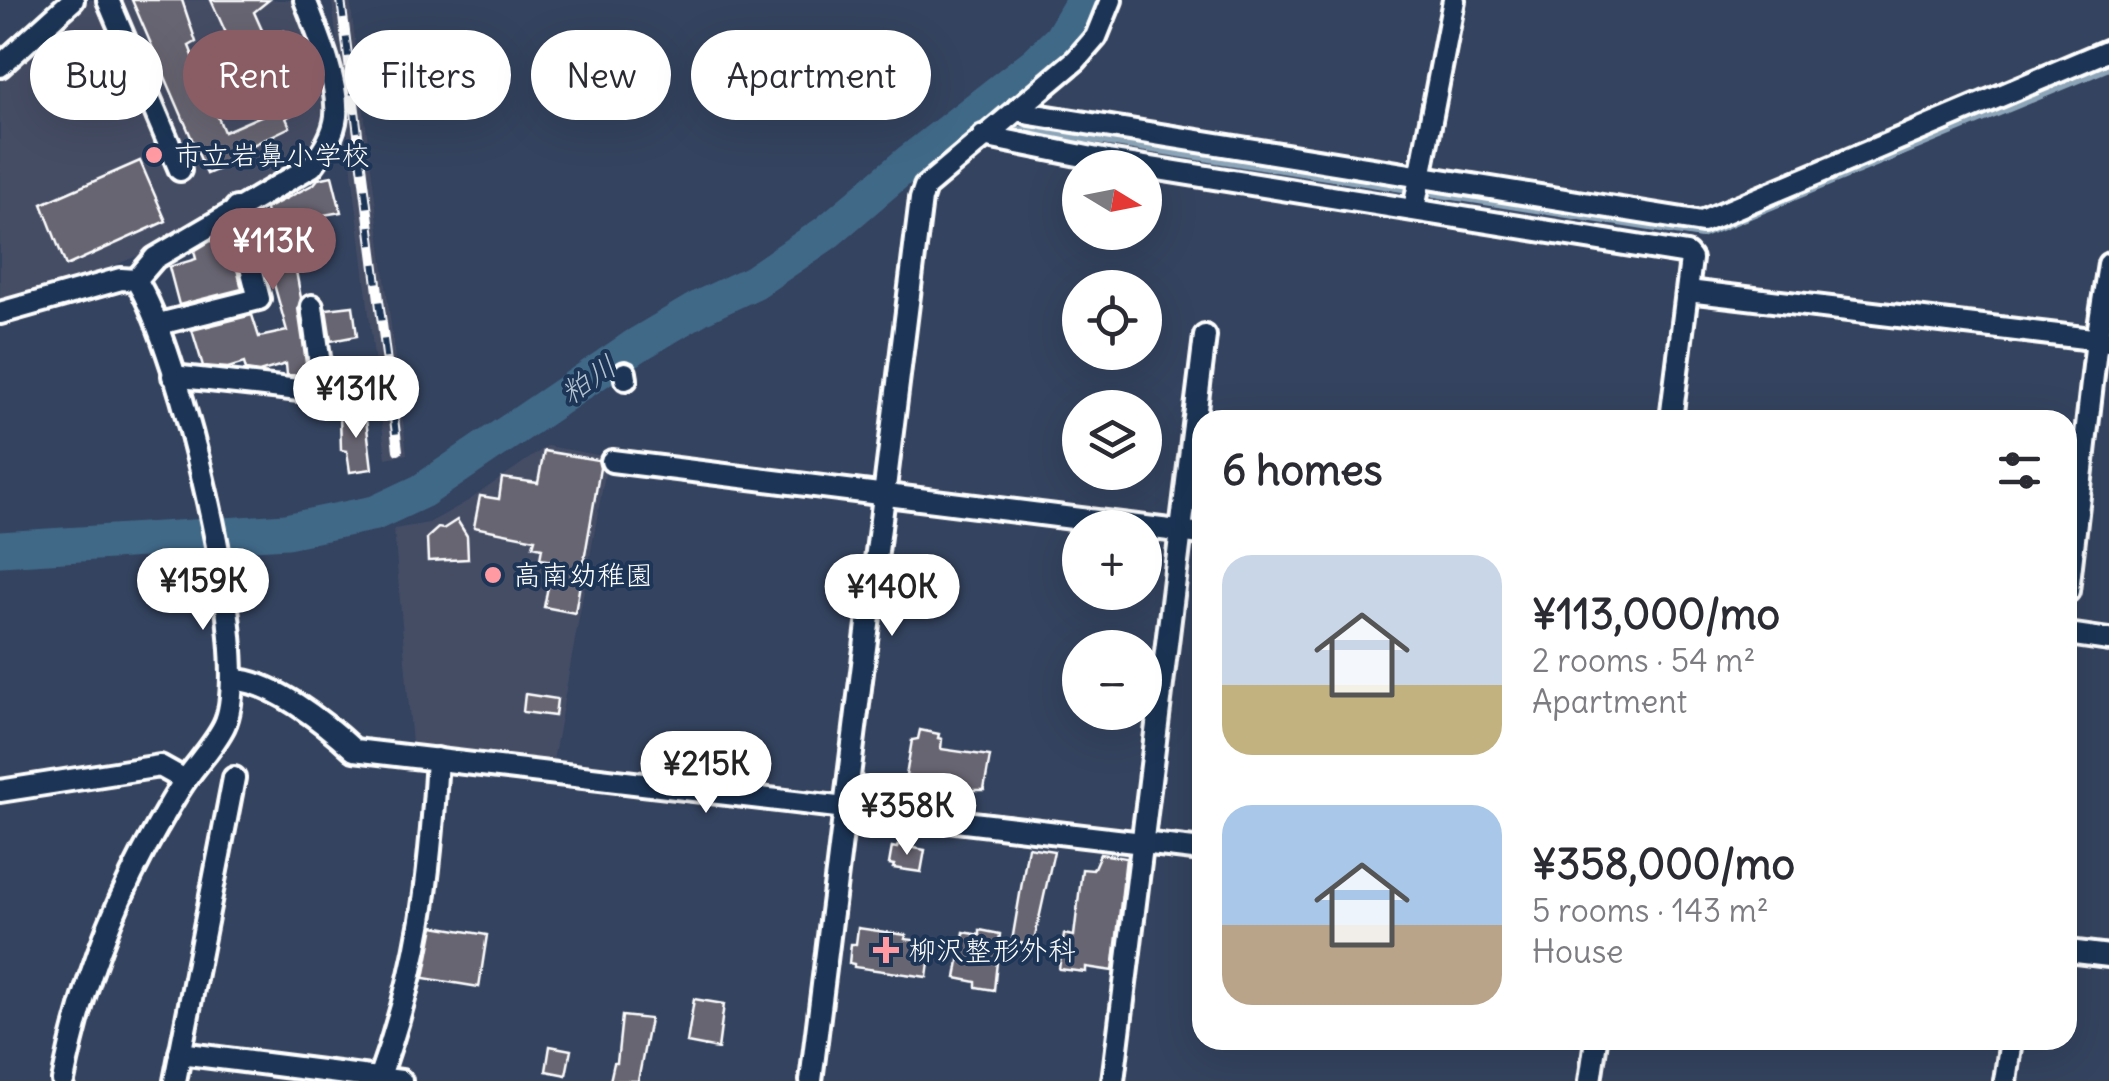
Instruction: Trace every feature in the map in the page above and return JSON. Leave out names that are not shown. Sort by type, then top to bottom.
[{"type":"street","points":[[0,66],[73,0]]},
{"type":"street","points":[[108,0],[180,170]]},
{"type":"street","points":[[136,280],[155,258],[312,166],[326,146],[336,116],[335,102],[320,38],[305,0]]},
{"type":"street","points":[[811,1081],[924,187],[1088,47],[1111,0]]},
{"type":"street","points":[[1417,193],[1454,0]]},
{"type":"street","points":[[999,123],[1108,161],[1702,222],[2109,50]]},
{"type":"street","points":[[999,123],[1050,117],[1687,254],[1692,259],[1672,410]]},
{"type":"street","points":[[159,324],[259,299],[236,208]]},
{"type":"street","points":[[2077,526],[2103,340],[2109,264]]},
{"type":"street","points":[[0,314],[121,279],[136,280]]},
{"type":"street","points":[[63,1081],[87,981],[118,899],[186,780],[225,726],[232,680],[214,518],[159,324],[136,280]]},
{"type":"street","points":[[1688,291],[2103,340]]},
{"type":"street","points":[[174,376],[317,392],[323,387],[312,306]]},
{"type":"street","points":[[1200,410],[1205,336]]},
{"type":"street","points":[[612,461],[1192,533],[1142,842],[1112,1081]]},
{"type":"street","points":[[2077,635],[2109,640]]},
{"type":"street","points":[[232,680],[252,680],[329,728],[354,750],[1192,849]]},
{"type":"street","points":[[379,1079],[412,978],[422,928],[434,832],[436,758]]},
{"type":"street","points":[[0,791],[160,766],[186,780]]},
{"type":"street","points":[[175,1081],[234,778]]},
{"type":"street","points":[[2077,952],[2109,956]]},
{"type":"street","points":[[1590,1081],[1595,1050]]},
{"type":"street","points":[[2005,1081],[2010,1050]]},
{"type":"street","points":[[180,1053],[401,1081]]},
{"type":"shaded area","name":"市立岩鼻小学校","points":[[90,0],[295,0],[306,30],[183,30],[183,120],[325,120],[325,106],[328,120],[316,148],[299,162],[176,240],[103,270],[0,301],[0,80],[30,53],[30,120],[163,120],[163,30],[56,30]]},
{"type":"shaded area","points":[[332,0],[350,0],[354,30],[345,30],[345,110]]},
{"type":"shaded area","points":[[346,120],[365,120],[407,454],[386,458]]},
{"type":"shaded area","name":"高南幼稚園","points":[[547,446],[608,457],[553,761],[412,744],[394,529],[429,523]]},
{"type":"building","points":[[132,0],[182,0],[192,30],[183,30],[183,118],[163,72],[163,30],[145,30]]},
{"type":"building","points":[[211,0],[269,0],[254,12],[262,30],[225,30]]},
{"type":"building","points":[[184,120],[219,120],[224,132],[252,120],[287,120],[290,127],[249,147],[252,155],[207,174]]},
{"type":"building","points":[[140,161],[166,221],[66,266],[42,204]]},
{"type":"building","points":[[332,176],[341,212],[318,216],[319,221],[292,228],[308,376],[287,375],[286,364],[259,372],[246,370],[244,363],[228,368],[203,366],[192,330],[252,315],[259,337],[287,331],[274,284],[272,258],[270,253],[265,254],[261,237],[270,235],[266,209],[318,179]]},
{"type":"building","points":[[229,236],[242,289],[179,305],[169,267],[196,259],[194,251],[214,239]]},
{"type":"building","points":[[353,306],[357,336],[331,341],[326,309]]},
{"type":"building","points":[[365,411],[372,469],[350,472],[347,451],[341,450],[340,414]]},
{"type":"building","points":[[544,451],[598,460],[600,468],[575,613],[544,607],[553,561],[540,559],[542,548],[533,546],[535,539],[474,527],[480,496],[499,499],[502,478],[538,483]]},
{"type":"building","points":[[457,520],[467,536],[468,559],[428,561],[427,538]]},
{"type":"building","points":[[525,694],[557,699],[555,716],[523,712]]},
{"type":"building","points":[[920,730],[939,734],[941,749],[990,756],[984,790],[957,790],[958,786],[906,776],[912,740],[918,739]]},
{"type":"building","points":[[892,847],[925,850],[921,872],[889,864]]},
{"type":"building","points":[[1028,847],[1054,851],[1033,946],[1012,941]]},
{"type":"building","points":[[1100,854],[1126,858],[1113,971],[1059,969],[1064,934],[1074,936],[1082,869],[1093,870]]},
{"type":"building","points":[[434,926],[487,935],[479,987],[424,978]]},
{"type":"building","name":"柳沢整形外科","points":[[858,928],[922,941],[920,955],[930,956],[927,977],[854,967],[849,963]]},
{"type":"building","points":[[980,930],[1000,934],[994,990],[956,978],[964,932],[980,935]]},
{"type":"building","points":[[694,999],[724,1004],[718,1049],[687,1043]]},
{"type":"building","points":[[622,1016],[650,1019],[638,1081],[610,1081],[617,1063]]},
{"type":"building","points":[[550,1046],[571,1050],[566,1075],[546,1071]]},
{"type":"waterway","name":"粕川","points":[[0,549],[286,531],[375,513],[422,491],[637,345],[701,307],[754,282],[826,233],[1036,63],[1061,39],[1084,0]]},
{"type":"waterway","points":[[1007,127],[1701,236],[2109,68]]},
{"type":"waterway","points":[[964,120],[990,124]]},
{"type":"railway","points":[[341,0],[398,450]]},
{"type":"place","name":"市立岩鼻小学校","points":[[154,155]]},
{"type":"place","name":"高南幼稚園","points":[[493,575]]},
{"type":"place","name":"柳沢整形外科","points":[[886,950]]}]
